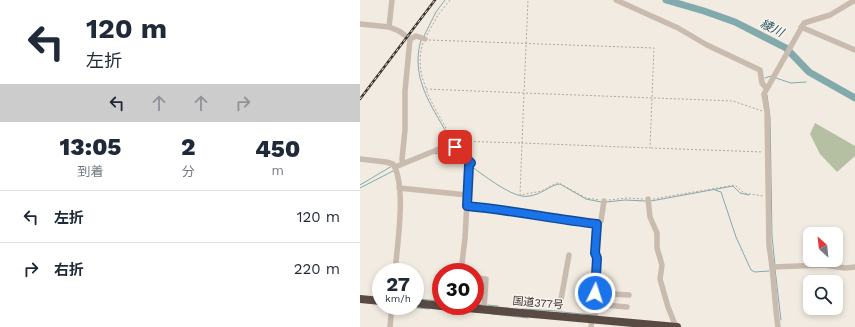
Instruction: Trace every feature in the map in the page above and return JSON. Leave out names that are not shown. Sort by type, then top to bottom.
[{"type":"highway","points":[[360,299],[372,300]]},
{"type":"highway","name":"国道377号","points":[[484,306],[559,313],[593,322],[677,327]]},
{"type":"street","points":[[389,27],[392,0]]},
{"type":"street","points":[[616,0],[678,28],[707,45],[760,70],[762,84],[767,87]]},
{"type":"street","points":[[778,327],[774,296],[774,267],[769,246],[767,112],[764,94],[804,24],[830,15],[855,0]]},
{"type":"street","points":[[360,24],[389,27],[399,30],[410,39]]},
{"type":"street","points":[[800,29],[855,50]]},
{"type":"street","points":[[410,39],[416,36],[423,38]]},
{"type":"street","points":[[402,161],[405,130],[405,91],[410,39]]},
{"type":"street","points":[[394,167],[402,161],[440,149],[455,147],[471,163],[462,263]]},
{"type":"street","points":[[360,159],[386,162],[394,167],[401,198],[396,263]]},
{"type":"street","points":[[399,188],[467,195]]},
{"type":"street","points":[[648,200],[650,218],[657,233],[657,248],[662,265],[660,280],[668,307],[677,327]]},
{"type":"street","points":[[593,322],[597,258],[595,253],[597,224],[601,221],[604,202]]},
{"type":"street","points":[[467,206],[502,209],[597,224]]},
{"type":"street","points":[[559,313],[569,255]]},
{"type":"street","points":[[774,267],[824,265],[845,268],[855,267]]},
{"type":"street","points":[[484,279],[486,279],[484,306]]},
{"type":"street","points":[[595,293],[629,295]]},
{"type":"street","points":[[616,306],[617,294]]},
{"type":"street","points":[[594,304],[627,307]]},
{"type":"street","points":[[390,327],[391,315]]},
{"type":"path","points":[[450,0],[423,38],[420,52],[422,78],[434,108],[448,131],[451,140],[768,152]]},
{"type":"path","points":[[528,0],[520,195],[542,191],[556,183],[559,183],[586,198],[604,202],[627,198],[648,200],[735,185],[744,193],[769,197]]},
{"type":"path","points":[[423,38],[526,44],[654,48],[650,148]]},
{"type":"path","points":[[426,89],[733,101],[767,112]]},
{"type":"green space","points":[[815,123],[855,146],[855,156],[837,172],[820,154],[810,134]]},
{"type":"waterway","points":[[424,36],[436,12],[445,0]]},
{"type":"waterway","name":"綾川","points":[[666,0],[735,22],[786,48],[809,72],[855,98]]},
{"type":"waterway","points":[[421,40],[418,53],[420,78],[429,102],[448,135],[446,144],[443,146]]},
{"type":"waterway","points":[[765,78],[771,76]]},
{"type":"waterway","points":[[776,78],[791,83],[806,82]]},
{"type":"waterway","points":[[767,95],[770,117],[772,236],[775,265]]},
{"type":"waterway","points":[[435,154],[441,152]]},
{"type":"waterway","points":[[360,185],[392,166]]},
{"type":"waterway","points":[[471,166],[496,184],[516,195],[532,195],[554,185],[560,184],[586,199],[601,202]]},
{"type":"waterway","points":[[360,188],[393,171]]},
{"type":"waterway","points":[[651,201],[733,186],[740,193],[749,195]]},
{"type":"waterway","points":[[715,190],[721,192],[736,237],[751,270],[755,272],[769,271]]},
{"type":"waterway","points":[[606,202],[625,200],[646,201]]},
{"type":"waterway","points":[[775,269],[781,320]]},
{"type":"waterway","points":[[424,300],[432,300]]},
{"type":"waterway","points":[[488,305],[498,306]]},
{"type":"waterway","points":[[424,309],[429,309]]},
{"type":"waterway","points":[[522,309],[557,311]]},
{"type":"waterway","points":[[562,312],[593,315]]},
{"type":"waterway","points":[[492,314],[528,318]]},
{"type":"railway","points":[[360,99],[435,0]]},
{"type":"route","points":[[455,147],[471,163],[469,165],[467,206],[502,209],[597,224],[595,293]]}]
